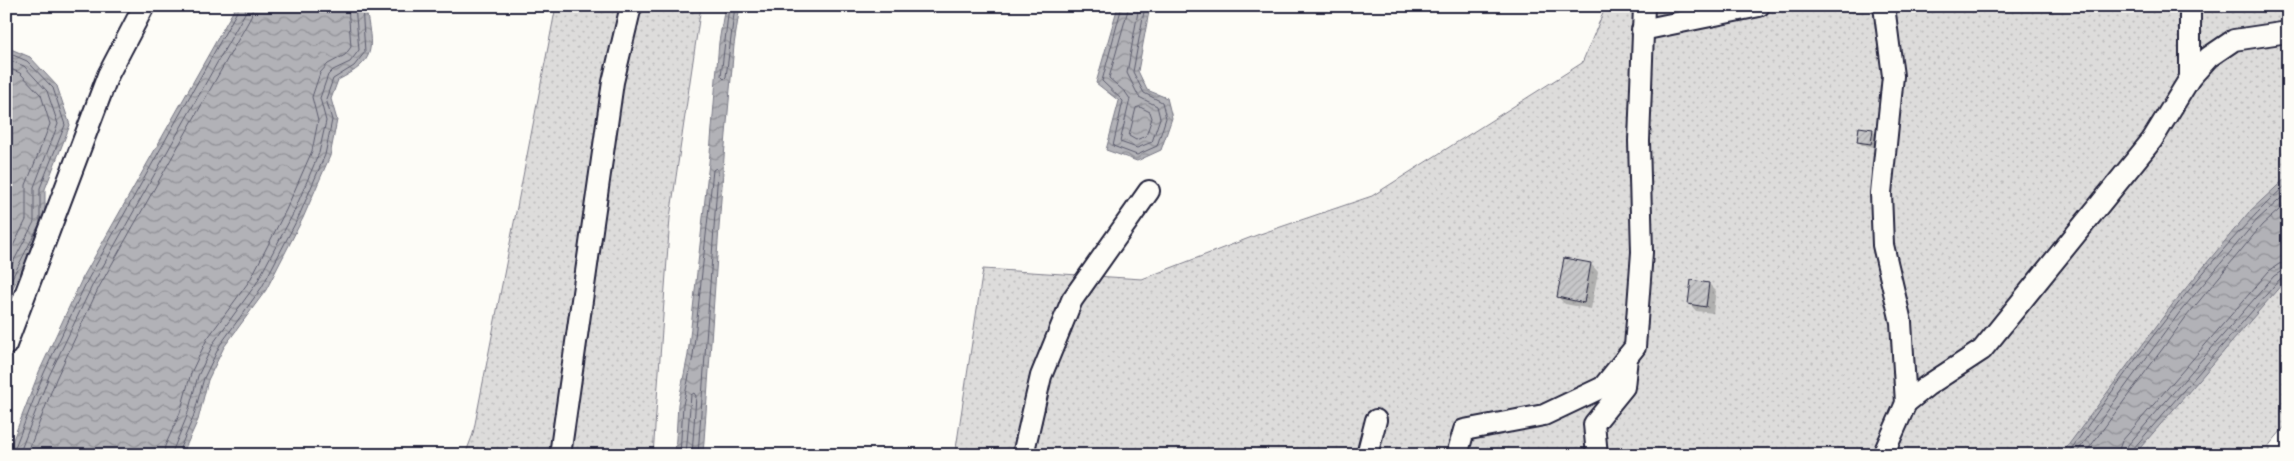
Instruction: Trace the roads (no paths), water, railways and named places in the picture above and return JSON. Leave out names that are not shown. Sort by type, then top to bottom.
[{"type":"street","points":[[6,345],[108,75],[144,6]]},
{"type":"street","points":[[560,455],[613,82],[631,6]]},
{"type":"street","points":[[1457,455],[1464,430],[1544,415],[1604,387],[1635,347],[1642,252],[1639,141],[1644,6]]},
{"type":"street","points":[[1642,30],[1759,6]]},
{"type":"street","points":[[1884,6],[1893,76],[1881,193],[1883,245],[1901,322],[1906,403]]},
{"type":"street","points":[[2190,6],[2190,78]]},
{"type":"street","points":[[1882,455],[1906,403],[1927,386],[1982,350],[2152,140],[2190,78],[2209,57],[2234,40],[2288,32]]},
{"type":"street","points":[[1023,455],[1041,376],[1072,300],[1149,191]]},
{"type":"street","points":[[1597,455],[1594,424],[1624,387],[1627,357]]},
{"type":"street","points":[[1367,455],[1376,420]]},
{"type":"water","points":[[236,6],[372,6],[366,9],[370,35],[369,52],[366,60],[360,66],[338,80],[331,99],[337,120],[330,156],[303,218],[266,290],[224,347],[208,380],[198,420],[182,455],[7,455],[39,372],[82,279]]},
{"type":"water","points":[[725,6],[740,6],[734,45],[724,157],[703,455],[675,455],[678,404],[688,355],[710,153],[719,42]]},
{"type":"water","points":[[1118,6],[1150,6],[1138,71],[1147,90],[1167,98],[1172,118],[1161,150],[1137,161],[1106,150],[1119,101],[1096,83]]},
{"type":"water","points":[[6,47],[30,57],[57,86],[70,125],[45,189],[45,224],[6,301]]},
{"type":"water","points":[[2288,176],[2288,281],[2283,283],[2134,455],[2061,455],[2172,305],[2249,212]]}]
